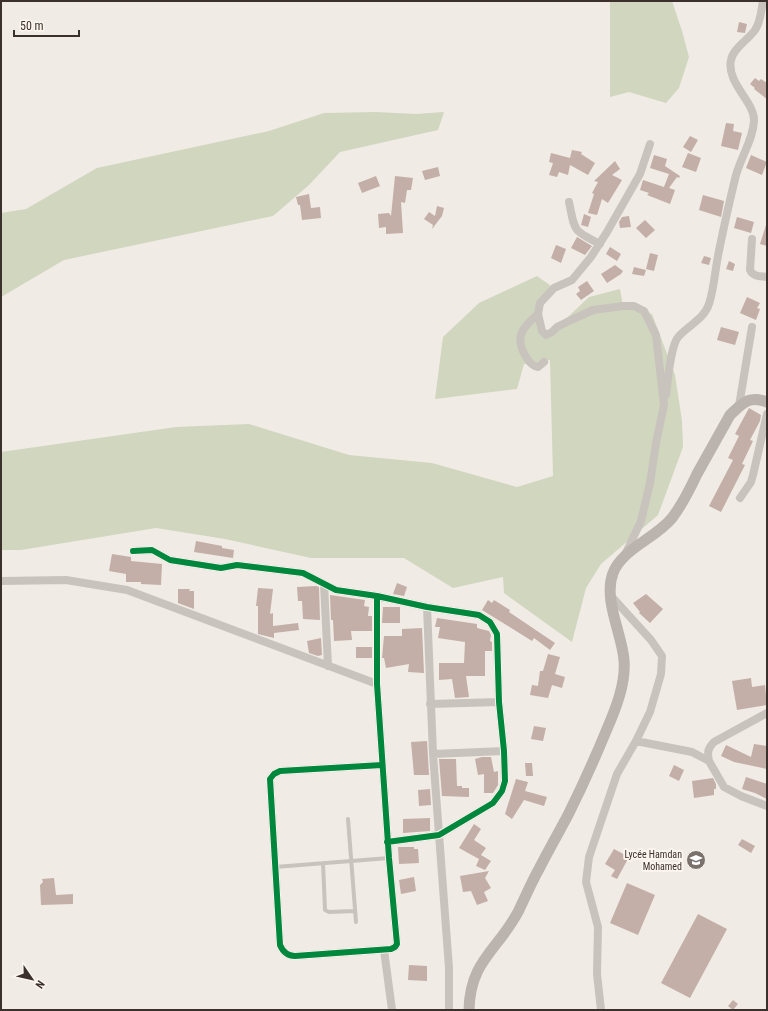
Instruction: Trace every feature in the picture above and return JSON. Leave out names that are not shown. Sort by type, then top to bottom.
[{"type":"main road","points":[[470,1010],[470,996],[477,970],[486,955],[502,938],[517,913],[568,814],[608,727],[620,693],[624,674],[624,660],[611,596],[610,584],[612,574],[624,557],[661,529],[672,518],[684,500],[730,415],[747,400],[759,399],[767,402]]},
{"type":"street","points":[[624,557],[641,521],[650,483],[673,347],[679,336],[700,318],[709,304],[735,177],[752,133],[754,121],[753,113],[734,81],[730,62],[732,55],[755,30],[760,19],[763,1]]},
{"type":"street","points":[[650,144],[640,174],[592,257],[572,280],[554,288],[540,303],[538,314],[542,331],[546,335],[569,320],[593,310],[634,306],[644,311],[656,335],[664,405]]},
{"type":"street","points":[[569,202],[576,230],[582,235],[600,244]]},
{"type":"street","points":[[752,239],[751,273],[754,275],[767,277]]},
{"type":"street","points":[[538,314],[528,322],[522,330],[519,344],[528,360],[534,366],[538,367],[544,362]]},
{"type":"street","points":[[739,406],[752,327]]},
{"type":"street","points":[[740,498],[754,475],[767,414]]},
{"type":"street","points":[[133,551],[152,550],[170,560],[221,568],[237,565],[303,573],[336,590],[376,596],[479,616],[490,622],[497,634],[499,702],[504,750],[504,786],[497,800],[439,835],[387,842]]},
{"type":"street","points":[[1,580],[66,580],[127,590],[377,684]]},
{"type":"street","points":[[324,584],[328,666]]},
{"type":"street","points":[[376,596],[377,684],[388,858],[398,942],[397,946],[384,950],[295,956],[285,953],[280,945],[275,867],[270,783],[274,774],[280,771],[382,765]]},
{"type":"street","points":[[601,1010],[597,974],[598,927],[586,882],[590,857],[617,774],[636,742],[650,712],[661,674],[662,656],[651,640],[611,596]]},
{"type":"street","points":[[427,607],[430,704],[449,968],[449,1010]]},
{"type":"street","points":[[430,704],[499,702]]},
{"type":"street","points":[[767,713],[714,742],[709,747],[708,753],[709,761],[724,788],[767,806]]},
{"type":"street","points":[[636,742],[692,752],[709,761]]},
{"type":"street","points":[[433,754],[504,750]]},
{"type":"street","points":[[384,950],[392,1010]]},
{"type":"lane","points":[[348,819],[356,922]]},
{"type":"lane","points":[[275,867],[388,858]]},
{"type":"lane","points":[[323,864],[325,910],[329,912],[355,911]]},
{"type":"green space","points":[[610,1],[672,1],[689,57],[679,88],[666,103],[629,92],[610,97]]},
{"type":"green space","points":[[376,112],[416,114],[444,112],[438,130],[340,152],[309,185],[273,216],[64,260],[1,297],[1,213],[26,209],[97,168],[269,131],[324,113]]},
{"type":"green space","points":[[537,276],[554,288],[540,303],[542,331],[552,332],[589,297],[620,289],[623,306],[652,314],[675,375],[682,421],[683,447],[658,515],[601,564],[586,588],[572,642],[504,593],[503,577],[453,588],[404,558],[311,558],[225,539],[156,528],[21,550],[1,550],[1,452],[176,427],[249,424],[349,455],[432,463],[517,487],[553,476],[550,360],[524,364],[517,389],[435,399],[443,337],[479,303]]},
{"type":"building","points":[[739,22],[747,24],[745,33],[737,32]]},
{"type":"building","points":[[755,78],[759,81],[761,79],[767,83],[767,99],[750,84]]},
{"type":"building","points":[[726,123],[734,124],[733,131],[742,133],[738,150],[721,146]]},
{"type":"building","points":[[690,136],[698,140],[691,152],[683,147]]},
{"type":"building","points":[[572,150],[582,152],[581,154],[595,163],[588,175],[570,165],[568,175],[559,172],[557,177],[549,175],[553,163],[549,162],[551,153],[570,158]]},
{"type":"building","points":[[688,153],[701,158],[696,172],[682,167]]},
{"type":"building","points":[[654,155],[667,159],[665,166],[680,176],[679,178],[677,177],[669,188],[675,190],[670,204],[647,195],[649,193],[640,190],[643,180],[664,187],[669,174],[650,168]]},
{"type":"building","points":[[751,155],[767,162],[762,175],[746,168]]},
{"type":"building","points":[[615,161],[620,169],[612,175],[622,180],[608,203],[602,199],[597,215],[588,213],[594,194],[592,193],[598,182],[594,181]]},
{"type":"building","points":[[438,167],[440,176],[425,180],[422,171]]},
{"type":"building","points":[[376,176],[380,186],[362,193],[358,183]]},
{"type":"building","points":[[395,176],[413,178],[411,190],[407,190],[405,203],[401,202],[403,233],[386,234],[386,227],[379,228],[378,214],[389,213],[391,216]]},
{"type":"building","points":[[309,194],[311,208],[320,207],[321,218],[302,220],[300,205],[298,205],[296,197]]},
{"type":"building","points":[[703,195],[724,201],[721,217],[699,210]]},
{"type":"building","points":[[437,206],[444,208],[442,216],[432,229],[433,225],[424,219],[429,212],[435,216]]},
{"type":"building","points":[[584,214],[591,217],[588,227],[581,225]]},
{"type":"building","points":[[629,216],[631,227],[620,228],[619,222],[622,217]]},
{"type":"building","points":[[737,217],[754,222],[751,233],[734,228]]},
{"type":"building","points":[[645,220],[655,230],[646,238],[636,228]]},
{"type":"building","points":[[767,225],[767,246],[760,244]]},
{"type":"building","points":[[577,237],[592,246],[585,255],[571,248]]},
{"type":"building","points":[[556,245],[566,249],[561,263],[551,258]]},
{"type":"building","points":[[610,247],[621,254],[617,261],[606,254]]},
{"type":"building","points":[[650,253],[658,255],[654,271],[646,269]]},
{"type":"building","points":[[704,256],[711,258],[709,265],[701,263]]},
{"type":"building","points":[[729,261],[735,264],[733,271],[726,269]]},
{"type":"building","points":[[615,265],[623,271],[607,283],[601,274]]},
{"type":"building","points":[[634,267],[646,270],[644,276],[632,274]]},
{"type":"building","points":[[587,281],[594,291],[581,300],[576,294],[580,291],[578,287]]},
{"type":"building","points":[[747,297],[760,303],[757,308],[760,309],[756,320],[740,313]]},
{"type":"building","points":[[721,327],[739,332],[735,345],[717,340]]},
{"type":"building","points":[[749,408],[761,415],[760,421],[750,440],[753,441],[742,464],[745,465],[721,512],[709,506],[733,460],[728,458],[739,436],[735,434]]},
{"type":"building","points":[[196,541],[234,550],[233,558],[194,552]]},
{"type":"building","points":[[112,554],[131,557],[131,561],[162,564],[161,585],[141,584],[141,582],[126,582],[126,574],[109,571]]},
{"type":"building","points":[[397,583],[407,587],[404,596],[393,594]]},
{"type":"building","points":[[297,587],[319,587],[320,620],[303,619],[302,601],[298,601]]},
{"type":"building","points":[[258,588],[273,589],[270,614],[273,613],[273,626],[298,623],[299,630],[274,633],[274,638],[258,634],[258,606],[256,606]]},
{"type":"building","points":[[178,589],[190,589],[189,591],[194,591],[194,609],[178,603]]},
{"type":"building","points":[[646,594],[663,609],[650,623],[639,613],[640,612],[633,603]]},
{"type":"building","points":[[330,595],[365,600],[364,606],[369,607],[368,616],[372,616],[372,631],[351,631],[352,640],[334,641]]},
{"type":"building","points":[[488,600],[492,603],[494,600],[510,610],[509,612],[555,643],[550,650],[534,638],[532,641],[482,610]]},
{"type":"building","points":[[383,607],[400,607],[400,623],[382,623]]},
{"type":"building","points":[[437,618],[477,624],[477,628],[489,631],[491,635],[490,641],[492,642],[492,651],[485,651],[485,676],[466,676],[469,697],[455,698],[452,679],[439,680],[439,663],[464,663],[465,642],[438,638],[440,627],[435,627]]},
{"type":"building","points":[[422,628],[424,673],[408,672],[409,664],[386,668],[384,658],[382,658],[384,636],[402,636],[402,629]]},
{"type":"building","points":[[321,638],[322,655],[318,656],[309,653],[307,641]]},
{"type":"building","points":[[356,647],[372,647],[372,658],[356,658]]},
{"type":"building","points":[[548,654],[560,657],[555,674],[565,677],[562,688],[552,685],[548,698],[530,695],[532,685],[538,686],[540,671],[543,671]]},
{"type":"building","points":[[751,678],[752,687],[765,685],[767,705],[737,710],[732,681]]},
{"type":"building","points":[[534,726],[546,728],[543,741],[531,739]]},
{"type":"building","points":[[427,741],[429,775],[414,775],[411,742]]},
{"type":"building","points":[[754,744],[767,746],[767,769],[734,762],[721,756],[726,745],[751,757]]},
{"type":"building","points":[[491,757],[494,772],[498,771],[498,785],[493,793],[484,793],[484,774],[478,775],[475,759]]},
{"type":"building","points":[[439,759],[456,759],[457,786],[469,788],[469,797],[442,796]]},
{"type":"building","points":[[525,763],[532,763],[533,776],[526,776]]},
{"type":"building","points":[[674,765],[684,770],[679,781],[669,776]]},
{"type":"building","points":[[746,777],[767,784],[767,799],[742,789]]},
{"type":"building","points":[[713,778],[716,784],[714,795],[694,798],[692,781]]},
{"type":"building","points":[[516,779],[528,782],[525,791],[547,797],[544,806],[524,800],[512,819],[505,814]]},
{"type":"building","points":[[430,789],[431,805],[419,806],[418,790]]},
{"type":"building","points":[[430,818],[430,831],[403,833],[403,819]]},
{"type":"building","points":[[474,824],[481,829],[474,840],[486,848],[481,855],[491,861],[485,870],[476,866],[480,857],[479,859],[459,848]]},
{"type":"building","points":[[742,839],[755,846],[751,853],[738,845]]},
{"type":"building","points":[[398,847],[414,847],[414,849],[418,849],[419,863],[399,864]]},
{"type":"building","points":[[614,849],[629,857],[617,879],[611,876],[615,870],[605,864]]},
{"type":"building","points":[[489,871],[485,878],[491,888],[484,892],[488,901],[477,905],[471,891],[463,892],[460,876]]},
{"type":"building","points":[[414,877],[416,891],[401,894],[399,880]]},
{"type":"building","points":[[54,878],[56,895],[73,894],[73,904],[41,905],[40,885],[43,882],[42,879]]},
{"type":"building","points":[[627,883],[655,895],[638,935],[610,923]]},
{"type":"building","points":[[698,914],[727,929],[690,998],[661,983]]},
{"type":"building","points":[[409,965],[427,966],[427,981],[408,980]]},
{"type":"building","points":[[733,1000],[738,1004],[733,1010],[728,1006]]},
{"type":"cycle path","points":[[133,551],[152,550],[170,560],[221,568],[237,565],[303,573],[336,590],[479,615],[490,622],[497,634],[499,702],[504,751],[505,781],[502,791],[493,803],[439,835],[387,842]]},
{"type":"cycle path","points":[[377,596],[377,684],[389,858],[397,944],[391,949],[292,956],[284,952],[280,945],[270,779],[274,774],[280,771],[382,765]]},
{"type":"place","name":"Lycée Hamdan Mohamed","points":[[696,860]]}]
